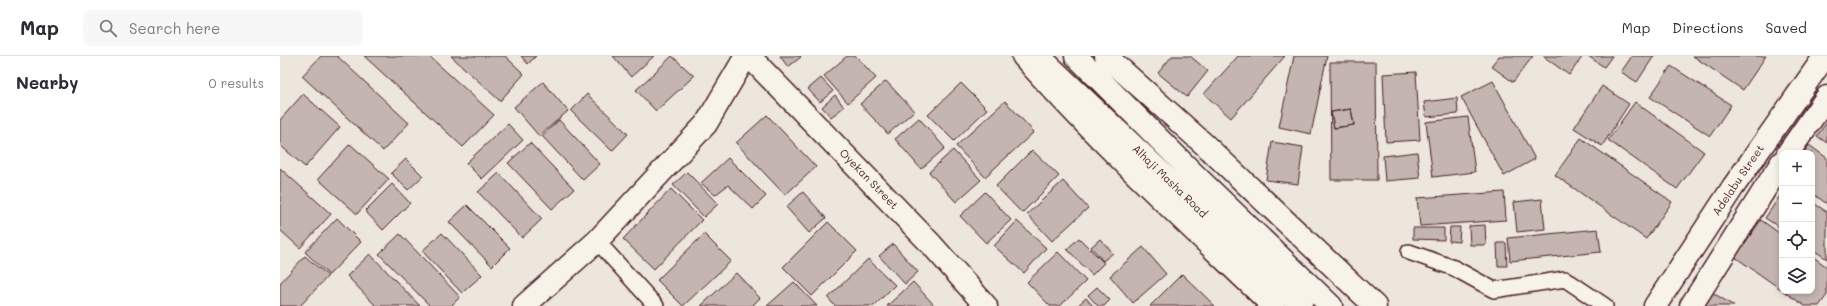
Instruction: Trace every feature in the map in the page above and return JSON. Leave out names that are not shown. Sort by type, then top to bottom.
[{"type":"street","points":[[524,306],[597,241],[706,124],[747,56]]},
{"type":"street","name":"Oyekan Street","points":[[747,56],[931,244],[986,306]]},
{"type":"street","points":[[1023,56],[1059,97],[1273,306]]},
{"type":"street","name":"Alhaji Masha Road","points":[[1039,56],[1331,306]]},
{"type":"street","name":"Alhaji Masha Road","points":[[1076,56],[1188,184],[1301,306]]},
{"type":"street","points":[[1106,56],[1205,145],[1375,306]]},
{"type":"street","name":"Adelabu Street","points":[[1655,306],[1733,187],[1826,56]]},
{"type":"street","points":[[1790,150],[1827,97]]},
{"type":"street","points":[[1691,306],[1779,167]]},
{"type":"lane","points":[[597,241],[656,306]]},
{"type":"lane","points":[[1409,252],[1454,268],[1494,290],[1565,279],[1605,306]]},
{"type":"building","points":[[321,56],[337,56],[409,123],[383,151],[302,76]]},
{"type":"building","points":[[364,56],[429,56],[494,115],[463,147]]},
{"type":"building","points":[[451,56],[505,56],[524,74],[500,101]]},
{"type":"building","points":[[521,56],[536,56],[528,64]]},
{"type":"building","points":[[613,56],[654,56],[631,77]]},
{"type":"building","points":[[672,56],[694,76],[656,111],[636,90]]},
{"type":"building","points":[[780,56],[800,56],[801,57],[788,67]]},
{"type":"building","points":[[847,56],[856,56],[876,78],[848,103],[824,76]]},
{"type":"building","points":[[1172,56],[1190,56],[1208,71],[1187,97],[1158,73]]},
{"type":"building","points":[[1238,56],[1285,56],[1231,118],[1204,94]]},
{"type":"building","points":[[1294,56],[1327,56],[1311,134],[1279,127]]},
{"type":"building","points":[[1499,56],[1533,56],[1513,82],[1491,66]]},
{"type":"building","points":[[1543,56],[1583,56],[1569,75]]},
{"type":"building","points":[[1588,56],[1612,56],[1604,67]]},
{"type":"building","points":[[1632,56],[1654,56],[1637,82],[1621,72]]},
{"type":"building","points":[[1693,56],[1766,56],[1743,90]]},
{"type":"building","points":[[1330,62],[1376,62],[1377,180],[1331,180]],"holes":[[[1351,109],[1354,125],[1334,128],[1331,112]]]},
{"type":"building","points":[[1671,66],[1731,105],[1710,136],[1650,97]]},
{"type":"building","points":[[1416,72],[1420,140],[1386,142],[1383,74]]},
{"type":"building","points":[[821,78],[833,91],[820,102],[808,89]]},
{"type":"building","points":[[886,81],[914,111],[888,134],[860,104]]},
{"type":"building","points":[[1493,81],[1535,159],[1504,176],[1461,97]]},
{"type":"building","points":[[543,82],[568,111],[539,136],[514,107]]},
{"type":"building","points":[[961,83],[987,109],[954,141],[928,115]]},
{"type":"building","points":[[1602,86],[1629,104],[1602,146],[1574,128]]},
{"type":"building","points":[[303,94],[340,127],[305,167],[280,145],[280,120]]},
{"type":"building","points":[[587,94],[628,134],[612,151],[571,111]]},
{"type":"building","points":[[835,95],[844,107],[831,117],[822,107]]},
{"type":"building","points":[[1457,98],[1458,114],[1426,117],[1424,102]]},
{"type":"building","points":[[1005,101],[1034,132],[985,177],[956,146]]},
{"type":"building","points":[[1635,102],[1704,152],[1677,189],[1608,140]]},
{"type":"building","points":[[1351,109],[1354,125],[1334,128],[1331,112]]},
{"type":"building","points":[[767,115],[816,167],[785,195],[736,143]]},
{"type":"building","points":[[1468,117],[1475,172],[1433,177],[1426,122]]},
{"type":"building","points":[[919,118],[945,148],[921,169],[895,139]]},
{"type":"building","points":[[559,120],[600,164],[583,180],[542,136]]},
{"type":"building","points":[[1827,122],[1827,143],[1817,136]]},
{"type":"building","points":[[508,124],[523,140],[482,179],[466,163]]},
{"type":"building","points":[[1581,138],[1672,202],[1646,239],[1555,175]]},
{"type":"building","points":[[1272,142],[1303,147],[1298,184],[1266,180]]},
{"type":"building","points":[[530,143],[574,189],[552,209],[508,163]]},
{"type":"building","points":[[350,144],[389,179],[357,214],[318,179]]},
{"type":"building","points":[[1809,145],[1827,158],[1827,204],[1815,195],[1815,150],[1806,150]]},
{"type":"building","points":[[953,150],[981,180],[956,202],[929,172]]},
{"type":"building","points":[[1032,150],[1059,176],[1022,213],[996,186]]},
{"type":"building","points":[[1417,152],[1420,178],[1385,181],[1383,156]]},
{"type":"building","points":[[728,158],[766,196],[753,209],[728,185],[715,195],[701,183]]},
{"type":"building","points":[[406,159],[423,176],[408,190],[391,173]]},
{"type":"building","points":[[280,168],[331,214],[300,248],[280,230]]},
{"type":"building","points":[[687,172],[718,204],[704,217],[673,185]]},
{"type":"building","points":[[499,173],[542,219],[522,238],[478,192]]},
{"type":"building","points":[[1063,181],[1088,208],[1052,241],[1027,214]]},
{"type":"building","points":[[392,184],[410,203],[383,230],[365,211]]},
{"type":"building","points":[[671,189],[702,220],[654,269],[623,239]]},
{"type":"building","points":[[803,192],[826,218],[809,233],[786,207]]},
{"type":"building","points":[[985,192],[1011,220],[986,243],[960,216]]},
{"type":"building","points":[[1504,192],[1506,220],[1420,226],[1417,198]]},
{"type":"building","points":[[1779,197],[1779,227],[1765,218]]},
{"type":"building","points":[[1542,199],[1545,229],[1517,232],[1514,202]]},
{"type":"building","points":[[1815,204],[1827,212],[1827,259],[1815,251]]},
{"type":"building","points":[[467,205],[510,248],[492,266],[449,222]]},
{"type":"building","points":[[337,218],[361,242],[329,275],[305,252]]},
{"type":"building","points":[[1761,220],[1779,233],[1779,288],[1735,257]]},
{"type":"building","points":[[1017,221],[1046,248],[1024,273],[994,246]]},
{"type":"building","points":[[828,222],[857,251],[812,296],[783,267]]},
{"type":"building","points":[[1485,225],[1486,245],[1470,245],[1469,226]]},
{"type":"building","points":[[1450,227],[1460,227],[1459,242],[1449,241]]},
{"type":"building","points":[[1413,228],[1444,228],[1444,240],[1413,239]]},
{"type":"building","points":[[1598,229],[1601,252],[1510,261],[1508,238]]},
{"type":"building","points":[[442,233],[482,275],[462,293],[422,251]]},
{"type":"building","points":[[400,234],[460,297],[451,306],[430,306],[379,254]]},
{"type":"building","points":[[704,234],[731,261],[683,306],[657,280]]},
{"type":"building","points":[[1079,238],[1104,263],[1092,275],[1067,249]]},
{"type":"building","points":[[1100,239],[1113,253],[1103,261],[1091,247]]},
{"type":"building","points":[[1497,243],[1506,243],[1507,266],[1498,266]]},
{"type":"building","points":[[893,244],[918,272],[905,284],[879,256]]},
{"type":"building","points":[[1143,247],[1166,274],[1133,303],[1110,276]]},
{"type":"building","points":[[1058,252],[1086,281],[1060,306],[1050,306],[1027,282]]},
{"type":"building","points":[[370,254],[420,306],[376,306],[347,276]]},
{"type":"building","points":[[305,256],[328,276],[300,306],[280,306],[280,283]]},
{"type":"building","points":[[1815,258],[1827,267],[1827,295],[1819,306],[1805,306],[1787,294],[1815,294]]},
{"type":"building","points":[[868,259],[895,285],[874,306],[835,306],[828,298]]},
{"type":"building","points":[[736,273],[760,298],[752,306],[701,306]]},
{"type":"building","points":[[1182,274],[1215,306],[1150,306]]},
{"type":"building","points":[[794,282],[817,306],[767,306]]},
{"type":"building","points":[[913,282],[935,306],[887,306]]},
{"type":"building","points":[[1097,287],[1110,300],[1104,306],[1098,306],[1088,295]]},
{"type":"building","points":[[1710,291],[1734,306],[1701,306]]},
{"type":"building","points":[[1086,298],[1093,306],[1077,306]]}]
